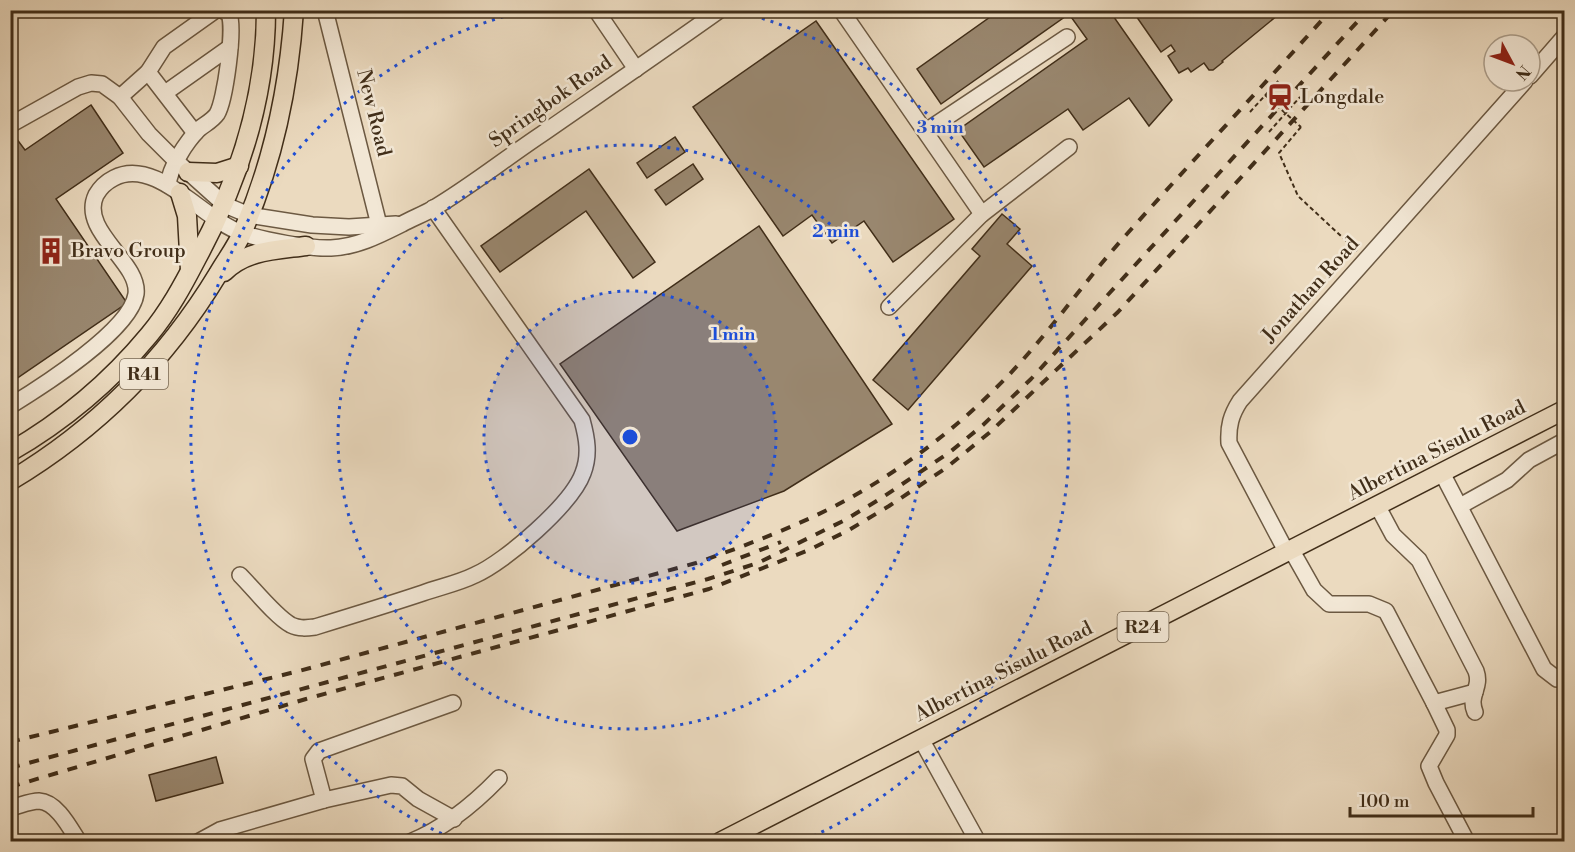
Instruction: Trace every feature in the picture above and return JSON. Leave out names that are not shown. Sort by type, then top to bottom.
[{"type":"main road","name":"R41","points":[[10,452],[55,423],[111,376],[170,307],[225,205],[249,137],[259,91],[266,34],[266,10]]},
{"type":"main road","name":"R41","points":[[10,481],[67,444],[129,390],[172,342],[212,284],[242,233],[268,158],[281,110],[290,55],[294,10]]},
{"type":"main road","points":[[182,167],[217,173],[239,166]]},
{"type":"main road","points":[[174,189],[187,216],[190,272]]},
{"type":"main road","points":[[212,284],[233,263],[243,257],[306,246]]},
{"type":"main road","name":"Albertina Sisulu Road","points":[[720,842],[1564,411]]},
{"type":"street","points":[[10,125],[78,87],[91,83],[102,84],[120,97],[147,72],[164,47],[216,10]]},
{"type":"street","points":[[174,189],[171,169],[182,167],[195,133],[218,112],[222,103],[230,47],[231,20],[229,14],[222,10]]},
{"type":"street","name":"New Road","points":[[325,10],[379,225]]},
{"type":"street","points":[[596,10],[636,69]]},
{"type":"street","name":"Springbok Road","points":[[10,406],[90,351],[105,338],[131,307],[136,297],[134,281],[95,221],[93,208],[95,197],[113,178],[126,173],[147,175],[174,189],[217,222],[242,233],[306,246],[331,248],[365,241],[434,208],[720,10]]},
{"type":"street","points":[[841,10],[982,214]]},
{"type":"street","points":[[926,131],[1067,37]]},
{"type":"street","points":[[1542,62],[1564,37]]},
{"type":"street","points":[[165,93],[230,47]]},
{"type":"street","points":[[147,72],[195,133]]},
{"type":"street","name":"Jonathan Road","points":[[1434,703],[1386,611],[1369,604],[1329,604],[1314,590],[1289,552],[1229,443],[1228,428],[1232,414],[1240,401],[1514,93]]},
{"type":"street","name":"Springbok Road","points":[[120,97],[149,134],[225,205],[249,215],[312,225],[349,227],[402,224]]},
{"type":"street","points":[[889,307],[982,214],[1069,147]]},
{"type":"street","points":[[240,575],[292,625],[303,628],[315,627],[475,576],[505,557],[538,528],[575,488],[583,473],[587,455],[587,438],[582,420],[434,208]]},
{"type":"street","points":[[1460,506],[1508,480],[1529,460],[1564,441]]},
{"type":"street","points":[[1442,473],[1544,669],[1557,679],[1564,679]]},
{"type":"street","points":[[1378,507],[1394,535],[1413,553],[1424,568],[1476,671],[1478,682],[1471,701],[1475,712]]},
{"type":"street","points":[[1467,842],[1429,766],[1448,735],[1434,703],[1475,692]]},
{"type":"street","points":[[324,800],[313,759],[319,751],[453,703]]},
{"type":"street","points":[[921,739],[978,842]]},
{"type":"street","points":[[410,842],[454,819],[476,802],[499,778]]},
{"type":"street","points":[[198,842],[220,830],[324,800],[391,785],[402,786],[418,799],[454,819]]},
{"type":"street","points":[[10,808],[36,801],[45,802],[52,806],[79,842]]},
{"type":"path","points":[[1250,112],[1279,80]]},
{"type":"path","points":[[1265,95],[1301,127],[1279,153],[1298,196],[1367,259]]},
{"type":"path","points":[[1269,132],[1300,97]]},
{"type":"building","points":[[1000,10],[1109,10],[1172,100],[1149,126],[1129,98],[1083,130],[1068,109],[984,167],[958,130],[1087,39],[1069,14],[941,104],[917,69]]},
{"type":"building","points":[[1129,10],[1284,10],[1213,70],[1209,70],[1204,63],[1191,72],[1188,68],[1179,73],[1168,56],[1175,51],[1171,45],[1161,52],[1134,13],[1132,15]]},
{"type":"building","points":[[816,21],[954,219],[893,262],[864,221],[832,243],[812,215],[783,236],[693,107]]},
{"type":"building","name":"Bravo Group","points":[[91,105],[123,153],[56,199],[127,303],[10,383],[10,130],[25,150]]},
{"type":"building","points":[[675,137],[685,152],[647,178],[637,163]]},
{"type":"building","points":[[693,164],[703,179],[666,205],[655,190]]},
{"type":"building","points":[[589,169],[655,262],[633,278],[586,211],[500,272],[481,246]]},
{"type":"building","points":[[1002,214],[1020,229],[1007,244],[1032,266],[908,410],[873,380],[980,256],[972,249]]},
{"type":"building","points":[[759,226],[892,424],[784,491],[677,531],[560,364]]},
{"type":"building","points":[[216,757],[223,783],[156,801],[149,775]]},
{"type":"railway","points":[[10,742],[299,671],[696,563],[784,530],[857,494],[899,468],[940,438],[1014,370],[1126,235],[1331,10]]},
{"type":"railway","points":[[10,768],[708,579],[758,563],[845,520],[950,452],[983,425],[1031,379],[1368,10]]},
{"type":"railway","points":[[10,787],[306,699],[709,589],[809,550],[849,530],[946,468],[989,433],[1118,312],[1394,10]]},
{"type":"railway","points":[[722,565],[781,542]]},
{"type":"place","name":"Longdale","points":[[1280,97]]},
{"type":"place","name":"Bravo Group","points":[[51,251]]}]
